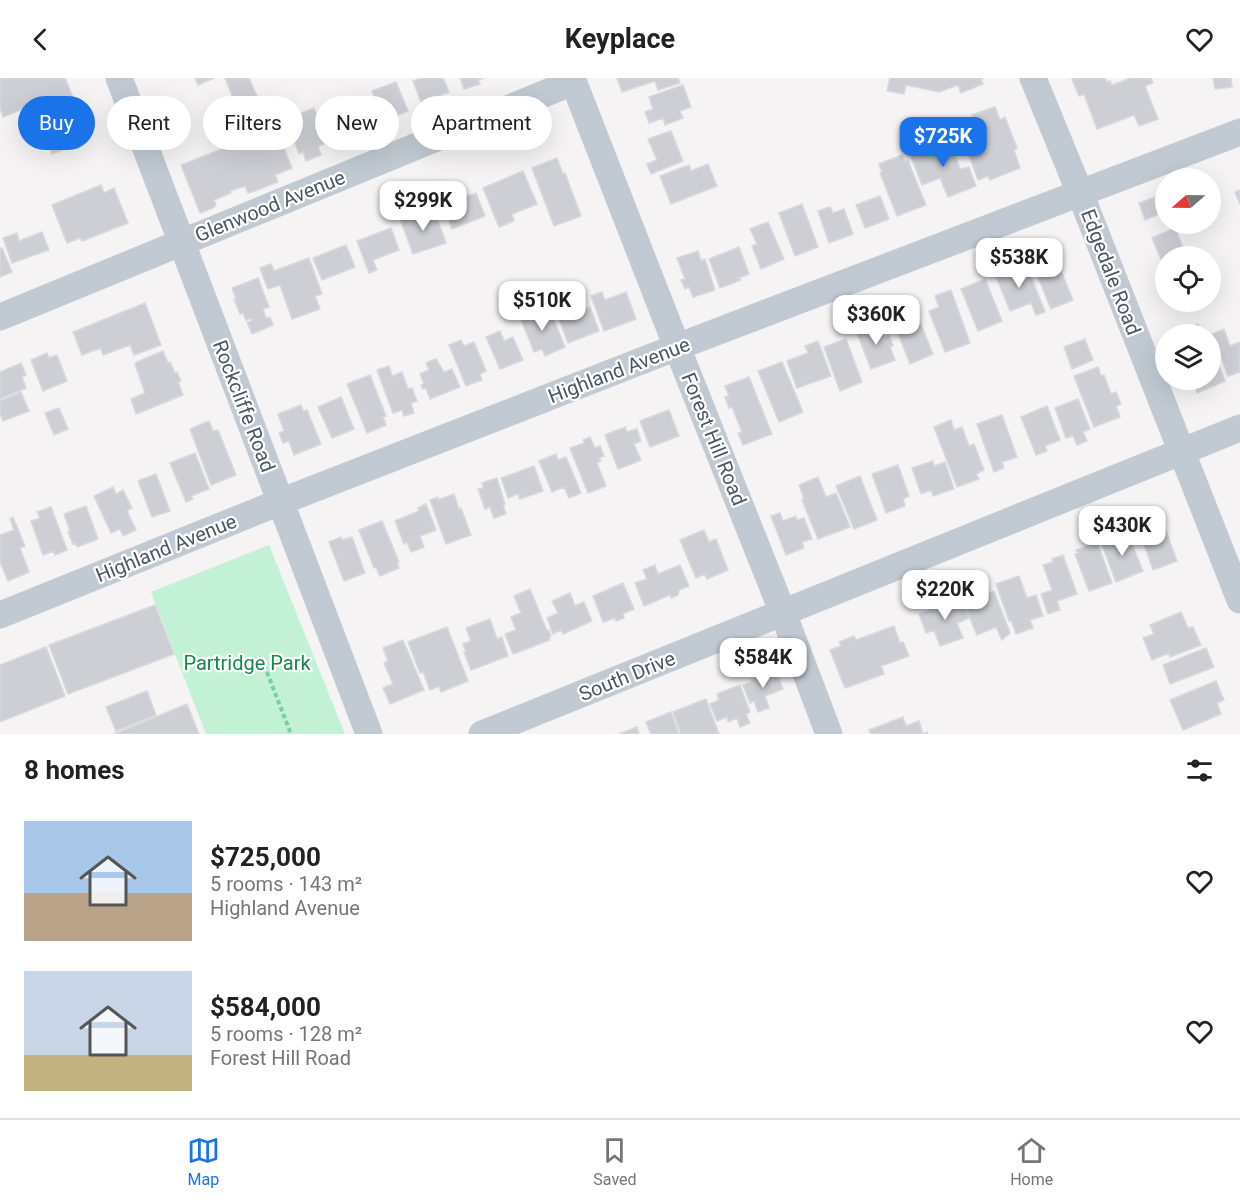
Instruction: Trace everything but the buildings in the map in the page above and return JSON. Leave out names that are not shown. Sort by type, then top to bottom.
[{"type":"street","name":"Rockcliffe Road","points":[[119,78],[369,734]]},
{"type":"street","name":"Edgedale Road","points":[[1034,78],[1240,600]]},
{"type":"street","name":"Glenwood Avenue","points":[[0,317],[573,80]]},
{"type":"street","name":"Forest Hill Road","points":[[573,80],[829,734]]},
{"type":"street","name":"Highland Avenue","points":[[0,615],[280,502],[677,347],[1240,132]]},
{"type":"street","name":"South Drive","points":[[482,734],[1240,429]]},
{"type":"path","points":[[252,658],[263,662],[291,734]]},
{"type":"green space","name":"Partridge Park","points":[[269,545],[345,734],[206,734],[151,592]]}]
